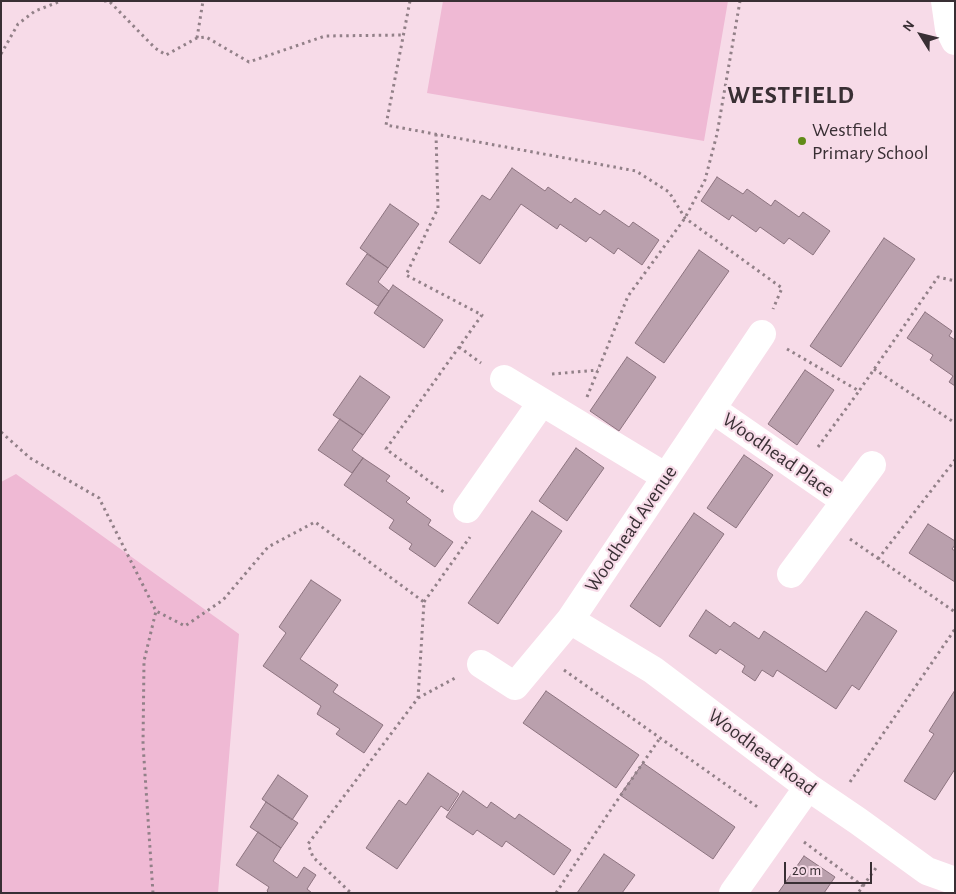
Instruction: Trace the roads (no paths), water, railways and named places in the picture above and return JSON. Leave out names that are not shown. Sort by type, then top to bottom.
[{"type":"street","points":[[945,1],[950,29],[955,41]]},
{"type":"street","name":"Woodhead Avenue","points":[[481,664],[515,686],[570,620],[762,334]]},
{"type":"street","points":[[504,379],[666,477]]},
{"type":"street","points":[[467,509],[542,402]]},
{"type":"street","name":"Woodhead Place","points":[[712,409],[845,501]]},
{"type":"street","name":"Woodhead Place","points":[[791,574],[872,465]]},
{"type":"street","name":"Woodhead Road","points":[[570,620],[654,670],[808,787],[927,871],[955,881]]},
{"type":"street","points":[[733,893],[808,787]]},
{"type":"place","name":"Westfield Primary School","points":[[802,141]]},
{"type":"district","name":"WESTFIELD","points":[[791,95]]}]
